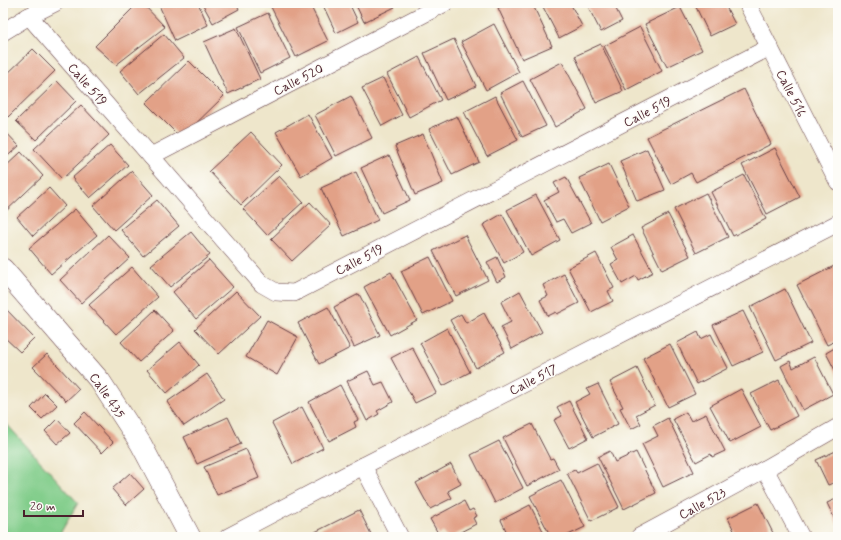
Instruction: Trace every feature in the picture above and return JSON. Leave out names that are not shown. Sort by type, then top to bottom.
[{"type":"street","points":[[3,32],[29,16],[55,3]]},
{"type":"street","name":"Calle 520","points":[[151,156],[445,3]]},
{"type":"street","name":"Calle 516","points":[[747,3],[838,182]]},
{"type":"street","name":"Calle 519","points":[[29,16],[262,284],[276,292],[294,293],[770,47]]},
{"type":"street","name":"Calle 517","points":[[228,537],[363,466],[838,223]]},
{"type":"street","name":"Calle 435","points":[[3,269],[100,380],[141,444],[190,537]]},
{"type":"street","name":"Calle 523","points":[[639,537],[766,469],[838,427]]},
{"type":"street","points":[[363,466],[400,537]]},
{"type":"street","points":[[766,469],[801,537]]},
{"type":"green space","points":[[3,420],[78,503],[58,537],[3,537]]},
{"type":"building","points":[[138,3],[142,3],[165,27],[116,65],[95,46]]},
{"type":"building","points":[[158,3],[198,3],[208,25],[175,41]]},
{"type":"building","points":[[202,3],[236,3],[239,9],[213,23]]},
{"type":"building","points":[[269,3],[309,3],[328,41],[296,57]]},
{"type":"building","points":[[322,3],[349,3],[358,22],[336,33]]},
{"type":"building","points":[[355,3],[393,3],[395,7],[364,22]]},
{"type":"building","points":[[509,3],[532,3],[552,46],[522,59],[498,8]]},
{"type":"building","points":[[541,3],[570,3],[582,26],[559,38]]},
{"type":"building","points":[[586,3],[613,3],[622,21],[601,32]]},
{"type":"building","points":[[694,3],[724,3],[735,24],[710,36]]},
{"type":"building","points":[[680,7],[702,50],[667,67],[645,24]]},
{"type":"building","points":[[268,13],[290,58],[260,73],[238,27]]},
{"type":"building","points":[[494,24],[519,72],[486,90],[461,42]]},
{"type":"building","points":[[640,27],[662,71],[626,90],[604,46]]},
{"type":"building","points":[[236,28],[260,79],[228,94],[204,42]]},
{"type":"building","points":[[164,34],[184,58],[139,94],[120,71]]},
{"type":"building","points":[[454,39],[476,86],[446,100],[424,53]]},
{"type":"building","points":[[601,44],[623,91],[596,103],[575,56]]},
{"type":"building","points":[[33,49],[55,71],[8,117],[3,112],[3,78]]},
{"type":"building","points":[[419,57],[441,100],[409,117],[387,74]]},
{"type":"building","points":[[189,61],[224,96],[181,138],[146,103]]},
{"type":"building","points":[[562,62],[587,109],[555,127],[530,79]]},
{"type":"building","points":[[383,78],[402,115],[382,126],[362,88]]},
{"type":"building","points":[[57,81],[76,101],[36,140],[16,121]]},
{"type":"building","points":[[523,81],[546,126],[522,137],[500,93]]},
{"type":"building","points":[[744,89],[771,144],[696,182],[691,173],[671,184],[647,137]]},
{"type":"building","points":[[351,96],[372,138],[336,156],[315,115]]},
{"type":"building","points":[[495,96],[518,140],[487,156],[464,112]]},
{"type":"building","points":[[81,105],[109,135],[62,179],[34,149]]},
{"type":"building","points":[[308,114],[332,158],[301,176],[276,132]]},
{"type":"building","points":[[457,116],[479,162],[452,175],[429,129]]},
{"type":"building","points":[[3,129],[19,146],[3,160]]},
{"type":"building","points":[[251,132],[282,165],[241,205],[209,171]]},
{"type":"building","points":[[423,134],[443,183],[415,195],[395,146]]},
{"type":"building","points":[[110,145],[128,165],[90,198],[72,178]]},
{"type":"building","points":[[775,148],[800,197],[767,214],[742,165]]},
{"type":"building","points":[[647,149],[665,190],[637,201],[620,161]]},
{"type":"building","points":[[21,152],[43,176],[4,213],[3,169]]},
{"type":"building","points":[[389,155],[410,200],[382,213],[361,168]]},
{"type":"building","points":[[609,164],[629,206],[600,221],[579,178]]},
{"type":"building","points":[[132,171],[153,195],[114,230],[93,206]]},
{"type":"building","points":[[356,172],[378,220],[344,236],[321,188]]},
{"type":"building","points":[[744,175],[766,219],[733,236],[711,192]]},
{"type":"building","points":[[279,176],[303,202],[267,235],[243,209]]},
{"type":"building","points":[[566,177],[591,223],[571,233],[563,219],[556,222],[544,200],[559,192],[554,183]]},
{"type":"building","points":[[49,188],[65,206],[33,236],[17,217]]},
{"type":"building","points":[[706,193],[728,237],[696,253],[674,209]]},
{"type":"building","points":[[536,195],[560,240],[531,256],[507,210]]},
{"type":"building","points":[[157,200],[179,226],[143,256],[121,230]]},
{"type":"building","points":[[310,202],[331,225],[292,261],[271,239]]},
{"type":"building","points":[[75,209],[97,235],[51,274],[29,248]]},
{"type":"building","points":[[502,214],[523,252],[504,263],[483,225]]},
{"type":"building","points":[[668,214],[690,256],[662,270],[641,228]]},
{"type":"building","points":[[191,232],[210,255],[170,287],[151,265]]},
{"type":"building","points":[[108,235],[130,258],[81,303],[60,280]]},
{"type":"building","points":[[465,235],[488,280],[456,296],[433,251]]},
{"type":"building","points":[[633,235],[653,272],[638,280],[636,276],[622,284],[611,264],[618,260],[611,247]]},
{"type":"building","points":[[596,253],[614,288],[608,291],[613,301],[591,312],[568,268]]},
{"type":"building","points":[[430,257],[452,301],[423,315],[401,271]]},
{"type":"building","points":[[497,257],[506,277],[497,282],[487,262]]},
{"type":"building","points":[[209,260],[233,287],[196,319],[173,292]]},
{"type":"building","points":[[838,264],[838,340],[827,345],[797,285]]},
{"type":"building","points":[[132,267],[158,297],[116,334],[89,305]]},
{"type":"building","points":[[391,272],[417,320],[390,335],[364,287]]},
{"type":"building","points":[[564,274],[579,303],[557,314],[556,312],[548,316],[540,300],[548,296],[543,285]]},
{"type":"building","points":[[785,289],[811,343],[776,360],[750,307]]},
{"type":"building","points":[[236,291],[260,316],[219,354],[195,329]]},
{"type":"building","points":[[520,291],[542,332],[512,349],[501,327],[511,322],[501,302]]},
{"type":"building","points":[[359,294],[380,335],[354,347],[334,307]]},
{"type":"building","points":[[3,306],[34,338],[20,352],[3,336]]},
{"type":"building","points":[[328,307],[350,348],[319,364],[298,323]]},
{"type":"building","points":[[155,310],[174,331],[139,362],[121,342]]},
{"type":"building","points":[[743,311],[763,352],[733,366],[713,325]]},
{"type":"building","points":[[484,313],[505,352],[476,368],[450,320],[461,314],[466,323]]},
{"type":"building","points":[[267,320],[298,337],[277,375],[246,357]]},
{"type":"building","points":[[447,328],[470,372],[443,386],[420,343]]},
{"type":"building","points":[[698,332],[701,339],[711,334],[728,368],[697,384],[677,343]]},
{"type":"building","points":[[180,342],[199,365],[167,393],[147,370]]},
{"type":"building","points":[[670,344],[695,394],[668,407],[643,358]]},
{"type":"building","points":[[838,346],[838,376],[826,353]]},
{"type":"building","points":[[412,347],[436,393],[415,403],[391,358]]},
{"type":"building","points":[[47,354],[79,389],[66,401],[33,367]]},
{"type":"building","points":[[814,357],[833,394],[803,410],[781,366],[790,361],[793,368]]},
{"type":"building","points":[[637,368],[655,405],[636,415],[641,424],[631,429],[620,408],[623,407],[610,382]]},
{"type":"building","points":[[368,371],[375,385],[383,382],[393,402],[377,411],[379,414],[367,421],[347,381]]},
{"type":"building","points":[[207,374],[224,399],[184,426],[167,402]]},
{"type":"building","points":[[779,380],[797,416],[770,430],[751,394]]},
{"type":"building","points":[[598,384],[618,424],[593,437],[575,402],[590,394],[587,389]]},
{"type":"building","points":[[340,385],[358,420],[354,422],[356,427],[329,441],[309,402]]},
{"type":"building","points":[[741,389],[761,427],[730,443],[710,406]]},
{"type":"building","points":[[45,393],[57,405],[42,419],[31,408]]},
{"type":"building","points":[[569,401],[588,438],[569,448],[554,420],[562,416],[557,407]]},
{"type":"building","points":[[302,407],[323,448],[293,464],[272,423]]},
{"type":"building","points":[[85,412],[113,442],[102,453],[74,423]]},
{"type":"building","points":[[686,412],[691,421],[706,414],[725,451],[712,457],[711,454],[696,462],[673,419]]},
{"type":"building","points":[[228,417],[241,444],[197,464],[184,437]]},
{"type":"building","points":[[668,418],[694,472],[663,487],[642,444],[658,436],[653,426]]},
{"type":"building","points":[[57,419],[70,433],[57,444],[45,431]]},
{"type":"building","points":[[532,424],[550,459],[553,458],[559,469],[527,486],[503,438]]},
{"type":"building","points":[[499,441],[523,488],[495,503],[471,455]]},
{"type":"building","points":[[246,449],[259,478],[217,495],[204,467]]},
{"type":"building","points":[[838,450],[838,481],[828,485],[816,460]]},
{"type":"building","points":[[610,451],[615,462],[636,452],[656,493],[624,509],[598,457]]},
{"type":"building","points":[[597,463],[619,507],[591,521],[567,473],[575,470],[577,473]]},
{"type":"building","points":[[451,464],[461,484],[448,491],[452,498],[430,509],[416,483]]},
{"type":"building","points":[[130,473],[144,489],[126,505],[112,489]]},
{"type":"building","points":[[561,480],[585,527],[564,537],[551,537],[530,496]]},
{"type":"building","points":[[838,498],[838,526],[827,503]]},
{"type":"building","points":[[464,501],[469,511],[473,509],[477,516],[473,518],[476,524],[451,537],[447,537],[444,532],[439,535],[430,519]]},
{"type":"building","points":[[758,503],[775,537],[737,537],[728,518]]},
{"type":"building","points":[[530,505],[546,537],[509,537],[501,520]]},
{"type":"building","points":[[359,510],[371,534],[365,537],[318,537],[315,532]]}]
